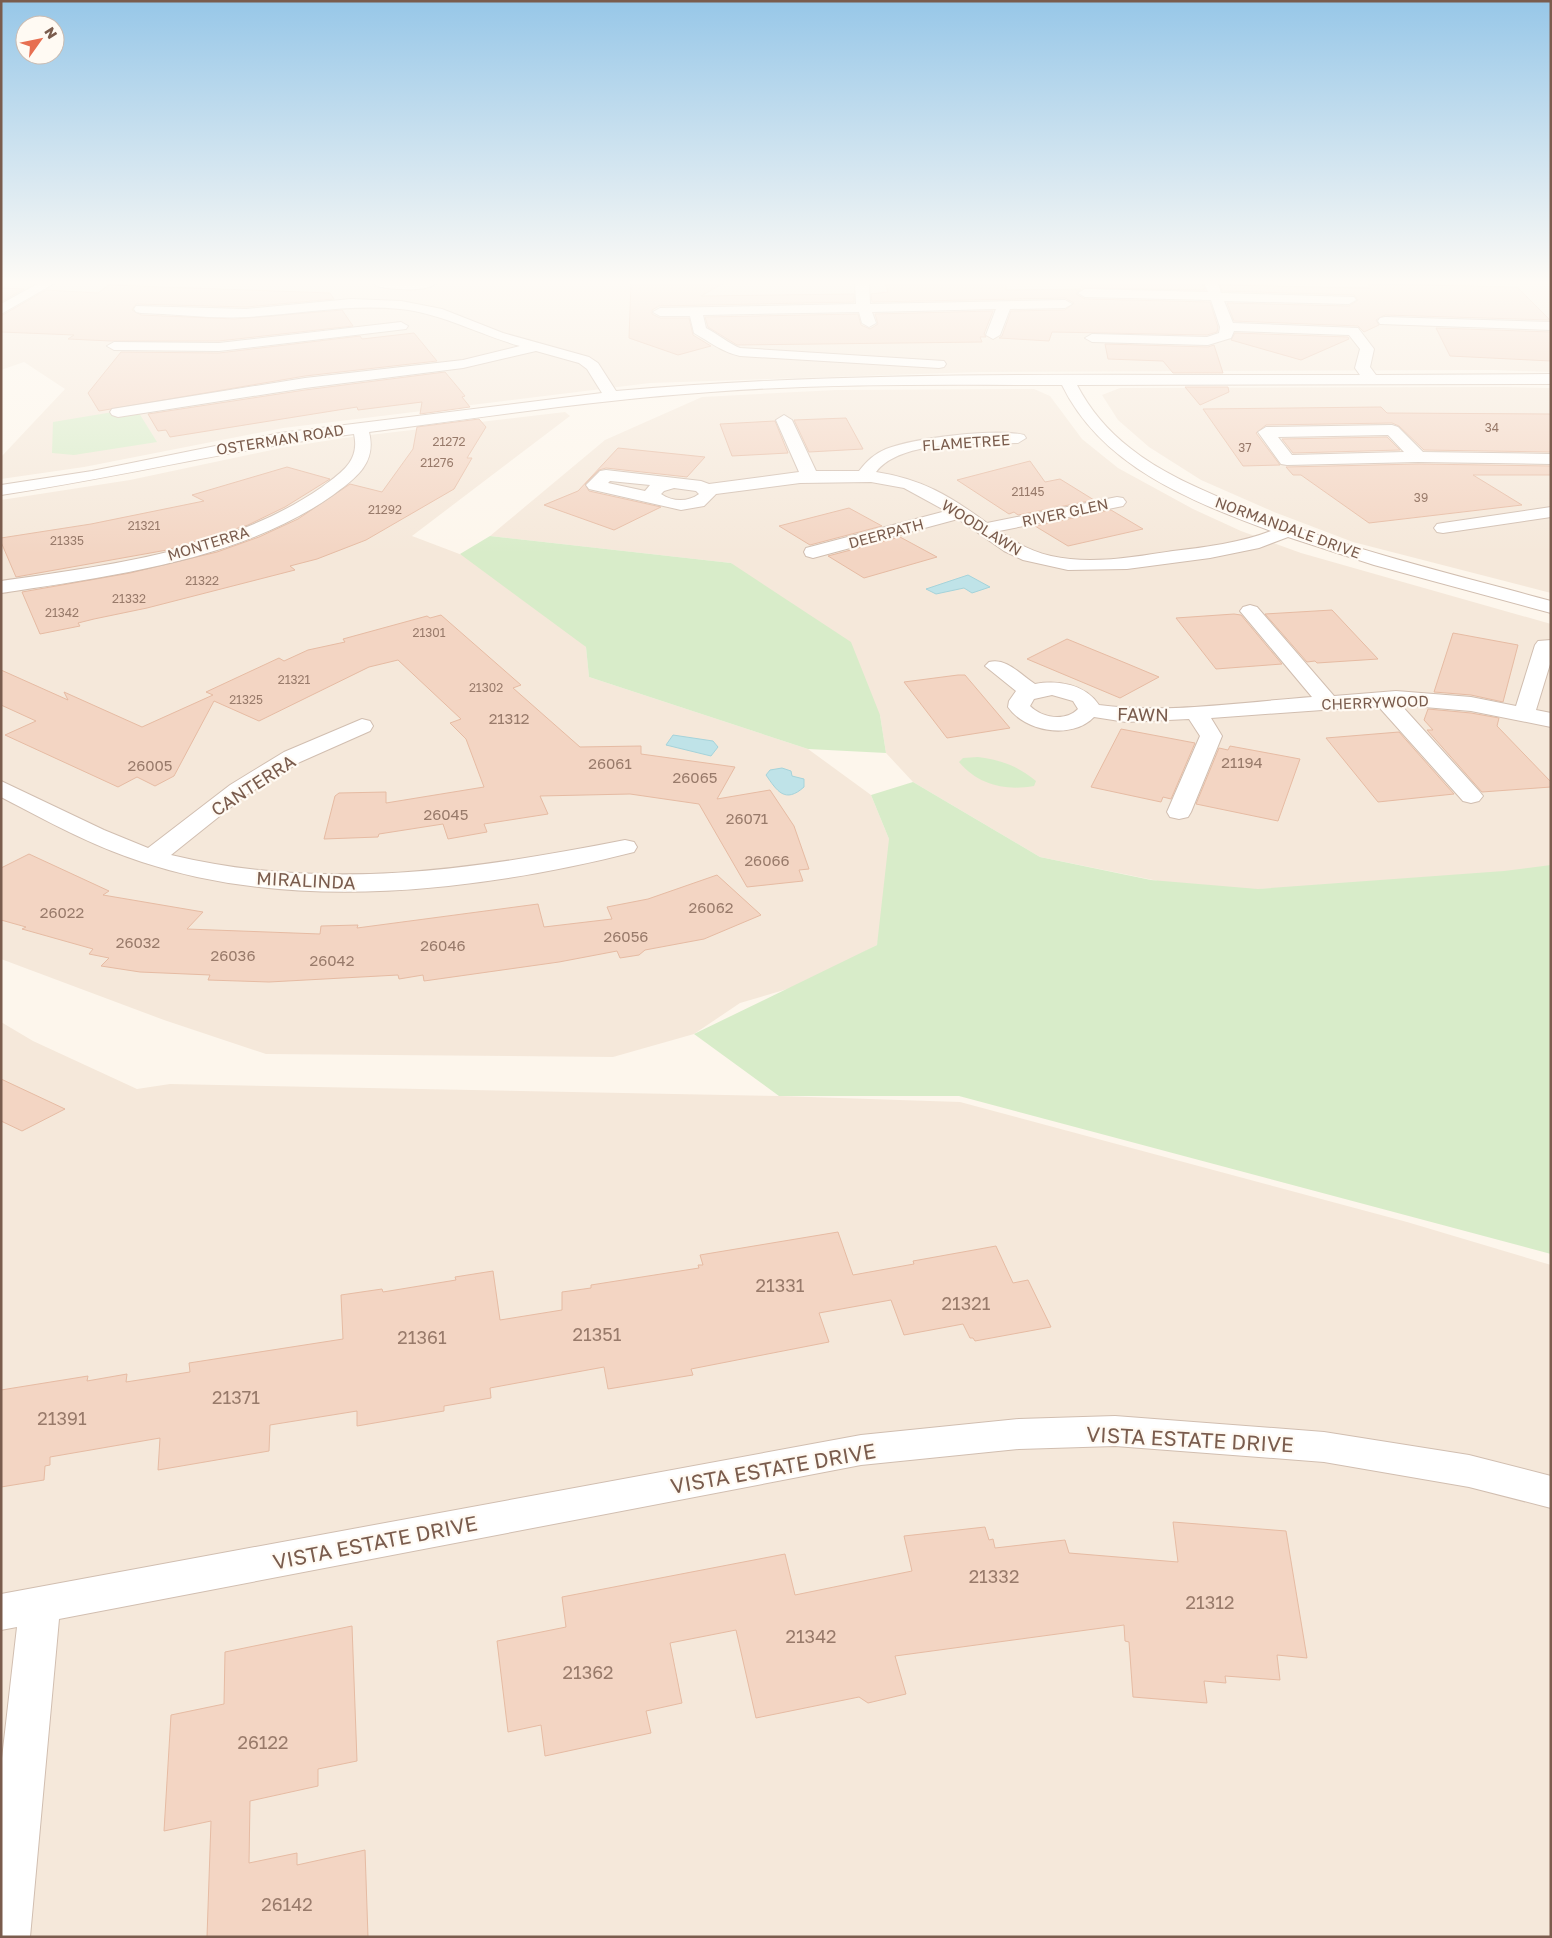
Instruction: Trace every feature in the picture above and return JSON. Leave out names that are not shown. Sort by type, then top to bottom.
[{"type":"street","points":[[118,412],[305,383],[384,373]]},
{"type":"street","points":[[598,373],[612,396]]},
{"type":"street","points":[[988,373],[990,380]]},
{"type":"street","points":[[1367,373],[1371,378]]},
{"type":"street","name":"OSTERMAN ROAD","points":[[1,490],[92,476],[271,440],[360,427],[612,396],[777,383],[1371,378],[1551,379]]},
{"type":"street","name":"NORMANDALE DRIVE","points":[[1067,380],[1086,413],[1102,432],[1125,453],[1154,472],[1190,490],[1288,531],[1388,562],[1551,607]]},
{"type":"street","points":[[153,390],[167,404]]},
{"type":"street","points":[[784,420],[810,477]]},
{"type":"street","name":"MONTERRA","points":[[1,587],[116,568],[179,553],[273,522],[329,492],[350,473],[360,460],[364,444],[360,427]]},
{"type":"street","points":[[1418,457],[1392,430],[1266,432],[1287,460],[1418,457],[1551,459]]},
{"type":"street","name":"FLAMETREE","points":[[864,475],[867,470],[886,457],[908,446],[927,443],[1018,438]]},
{"type":"street","name":"WOODLAWN","points":[[707,490],[810,477],[864,475],[896,480],[915,485],[1026,554],[1060,564],[1093,566],[1203,553],[1253,544],[1288,531]]},
{"type":"street","points":[[606,476],[693,484],[707,490],[707,496],[702,500],[686,504],[667,503],[654,498],[595,486],[606,476]]},
{"type":"street","points":[[654,498],[653,490],[674,483]]},
{"type":"street","name":"RIVER GLEN","points":[[983,529],[1117,502]]},
{"type":"street","points":[[1443,528],[1551,512]]},
{"type":"street","name":"DEERPATH","points":[[813,552],[959,513]]},
{"type":"street","points":[[1250,612],[1328,702]]},
{"type":"street","points":[[1524,715],[1545,645]]},
{"type":"street","points":[[996,666],[1030,692]]},
{"type":"street","points":[[1052,689],[1075,694],[1084,699],[1088,704],[1089,710],[1078,720],[1068,722],[1049,722],[1032,718],[1023,713],[1019,707],[1019,701],[1022,696],[1030,692],[1052,689]]},
{"type":"street","points":[[1384,698],[1471,796]]},
{"type":"street","name":"CHERRYWOOD","points":[[1197,714],[1384,698],[1447,701],[1551,720]]},
{"type":"street","name":"FAWN","points":[[1089,710],[1126,715],[1197,714]]},
{"type":"street","points":[[1179,812],[1211,736],[1197,714]]},
{"type":"street","name":"CANTERRA","points":[[152,857],[238,790],[284,762],[362,726]]},
{"type":"street","name":"MIRALINDA","points":[[1,788],[124,847],[152,857],[212,872],[289,882],[357,884],[443,879],[533,867],[625,848]]},
{"type":"street","name":"VISTA ESTATE DRIVE","points":[[21,1609],[861,1450],[1018,1434],[1115,1431],[1324,1447],[1469,1471],[1551,1492]]},
{"type":"street","points":[[6,1937],[21,1609]]},
{"type":"shaded area","points":[[41,373],[936,373],[650,383],[283,428],[84,467],[1,479],[1,457],[65,389]]},
{"type":"shaded area","points":[[1120,388],[1551,388],[1551,593],[1353,542],[1274,512],[1201,480],[1149,447],[1118,420],[1102,395]]},
{"type":"shaded area","points":[[1034,389],[1050,396],[1082,439],[1118,468],[1193,509],[1241,531],[1301,553],[1551,624],[1551,867],[1362,885],[1207,891],[1040,857],[913,782],[886,753],[880,715],[731,563],[490,536],[605,440],[702,397],[836,390]]},
{"type":"shaded area","points":[[565,412],[570,416],[412,536],[499,569],[586,647],[589,677],[808,749],[871,795],[889,839],[890,898],[877,945],[801,985],[740,1003],[694,1034],[613,1057],[266,1054],[164,1020],[1,959],[1,500],[130,480],[281,448],[344,438]]},
{"type":"shaded area","points":[[1,1022],[33,1041],[137,1089],[170,1084],[779,1096],[960,1102],[1407,1222],[1551,1265],[1551,1937],[1,1937]]},
{"type":"green space","points":[[113,412],[117,417],[139,413],[157,442],[74,455],[52,453],[53,422]]},
{"type":"green space","points":[[490,536],[731,563],[851,642],[880,715],[886,753],[808,749],[589,677],[586,647],[460,554]]},
{"type":"green space","points":[[978,757],[1002,762],[1022,771],[1036,781],[1034,786],[1013,788],[993,784],[975,776],[959,762],[963,758]]},
{"type":"green space","points":[[913,782],[1040,857],[1151,880],[1258,889],[1504,871],[1551,865],[1551,1254],[959,1096],[779,1096],[694,1034],[877,945],[889,839],[871,795]]},
{"type":"water","points":[[968,575],[990,587],[972,593],[964,588],[936,594],[926,589]]},
{"type":"water","points":[[673,735],[713,741],[718,747],[711,756],[666,745]]},
{"type":"water","points":[[782,768],[791,771],[792,776],[804,779],[804,787],[792,795],[787,795],[778,790],[766,775],[770,770]]},
{"type":"building","points":[[104,373],[328,373],[99,411],[88,393]]},
{"type":"building","points":[[446,373],[465,396],[462,397],[470,407],[420,414],[422,402],[358,410],[357,407],[170,437],[166,430],[158,431],[148,414],[305,390]]},
{"type":"building","points":[[1185,387],[1228,387],[1229,392],[1200,405]]},
{"type":"building","points":[[1381,407],[1387,413],[1551,414],[1551,452],[1424,450],[1399,426],[1392,423],[1266,425],[1256,433],[1280,465],[1243,466],[1203,409]]},
{"type":"building","points":[[846,418],[863,449],[809,452],[794,420]]},
{"type":"building","points":[[479,419],[486,427],[467,458],[472,458],[454,489],[366,540],[317,559],[290,566],[295,570],[147,608],[78,623],[80,626],[40,634],[22,592],[130,573],[217,552],[259,537],[298,519],[350,484],[382,492],[413,449],[417,427]]},
{"type":"building","points":[[775,421],[788,453],[732,456],[720,424]]},
{"type":"building","points":[[1387,437],[1400,450],[1293,453],[1282,439]]},
{"type":"building","points":[[618,448],[705,457],[687,477],[606,468],[599,470],[585,484],[589,491],[661,507],[614,530],[544,505],[578,491]]},
{"type":"building","points":[[1030,461],[1045,482],[1060,479],[1094,500],[1018,515],[1014,512],[1009,514],[957,480]]},
{"type":"building","points":[[1418,464],[1551,466],[1551,475],[1473,475],[1522,505],[1369,523],[1301,475],[1293,475],[1286,467]]},
{"type":"building","points":[[287,467],[330,479],[285,507],[248,525],[167,550],[16,577],[1,542],[1,538],[91,524],[204,501],[192,495]]},
{"type":"building","points":[[849,508],[882,526],[810,545],[779,526]]},
{"type":"building","points":[[1111,510],[1143,529],[1068,546],[1035,526]]},
{"type":"building","points":[[900,537],[937,557],[864,578],[828,556]]},
{"type":"building","points":[[1332,610],[1378,659],[1307,662],[1265,614]]},
{"type":"building","points":[[441,615],[521,685],[513,688],[580,747],[641,746],[641,754],[735,767],[717,799],[770,790],[794,826],[809,869],[799,870],[803,881],[747,887],[699,804],[630,794],[540,796],[548,814],[484,824],[487,832],[448,839],[443,824],[379,834],[378,837],[324,839],[335,796],[339,793],[386,792],[386,803],[484,787],[466,739],[450,723],[461,719],[398,660],[369,667],[259,721],[214,701],[174,776],[155,786],[137,777],[118,787],[5,735],[36,721],[1,705],[1,670],[68,700],[64,692],[142,727],[213,695],[206,692],[279,658],[284,661],[308,650],[345,642],[343,639],[427,616],[430,618]]},
{"type":"building","points":[[1241,615],[1282,664],[1216,669],[1176,618]]},
{"type":"building","points":[[1453,633],[1518,645],[1503,702],[1471,695],[1434,692]]},
{"type":"building","points":[[1067,639],[1159,677],[1120,698],[1027,659]]},
{"type":"building","points":[[965,675],[1010,728],[947,738],[904,682]]},
{"type":"building","points":[[1428,709],[1499,718],[1497,726],[1551,782],[1551,787],[1482,792],[1427,730],[1433,730],[1424,720]]},
{"type":"building","points":[[1121,729],[1195,743],[1171,799],[1163,797],[1161,802],[1091,787]]},
{"type":"building","points":[[1399,732],[1454,794],[1378,802],[1326,738]]},
{"type":"building","points":[[1230,746],[1300,759],[1278,821],[1196,804],[1219,748],[1228,750]]},
{"type":"building","points":[[29,854],[109,891],[103,895],[203,912],[187,929],[320,934],[321,926],[358,925],[357,928],[538,904],[544,927],[612,919],[607,907],[648,899],[717,875],[761,915],[704,939],[645,950],[639,955],[620,958],[617,951],[559,962],[424,981],[423,975],[399,979],[398,975],[269,982],[208,980],[210,975],[140,972],[101,966],[109,958],[89,954],[93,949],[22,929],[26,927],[1,920],[1,868]]},
{"type":"building","points":[[1,1079],[65,1109],[22,1131],[1,1121]]},
{"type":"building","points":[[838,1232],[853,1275],[914,1264],[913,1261],[996,1246],[1013,1283],[1028,1280],[1051,1327],[975,1341],[973,1338],[970,1338],[963,1324],[904,1335],[891,1300],[819,1313],[829,1342],[691,1369],[693,1375],[608,1389],[604,1367],[490,1388],[491,1398],[444,1406],[444,1411],[357,1426],[357,1411],[270,1425],[269,1451],[158,1470],[160,1438],[50,1457],[50,1465],[45,1466],[44,1480],[1,1487],[1,1390],[88,1376],[87,1381],[127,1374],[126,1382],[190,1372],[189,1363],[343,1339],[341,1295],[382,1289],[383,1292],[456,1280],[455,1277],[493,1271],[500,1320],[562,1310],[562,1292],[591,1288],[591,1285],[699,1268],[698,1265],[703,1265],[700,1255]]},
{"type":"building","points":[[1173,1522],[1286,1531],[1307,1658],[1277,1655],[1280,1680],[1225,1676],[1226,1683],[1204,1681],[1207,1703],[1133,1697],[1129,1642],[1125,1641],[1124,1625],[895,1656],[906,1694],[868,1703],[859,1697],[756,1718],[736,1630],[670,1643],[682,1703],[646,1711],[651,1733],[545,1756],[541,1725],[508,1732],[497,1641],[566,1627],[562,1597],[785,1554],[795,1595],[912,1571],[904,1536],[985,1527],[989,1540],[993,1539],[995,1548],[1065,1540],[1069,1553],[1178,1562]]},
{"type":"building","points":[[352,1626],[357,1761],[318,1769],[318,1786],[250,1801],[249,1863],[297,1853],[297,1865],[365,1850],[368,1937],[207,1937],[211,1821],[164,1831],[171,1715],[224,1704],[225,1652]]}]
